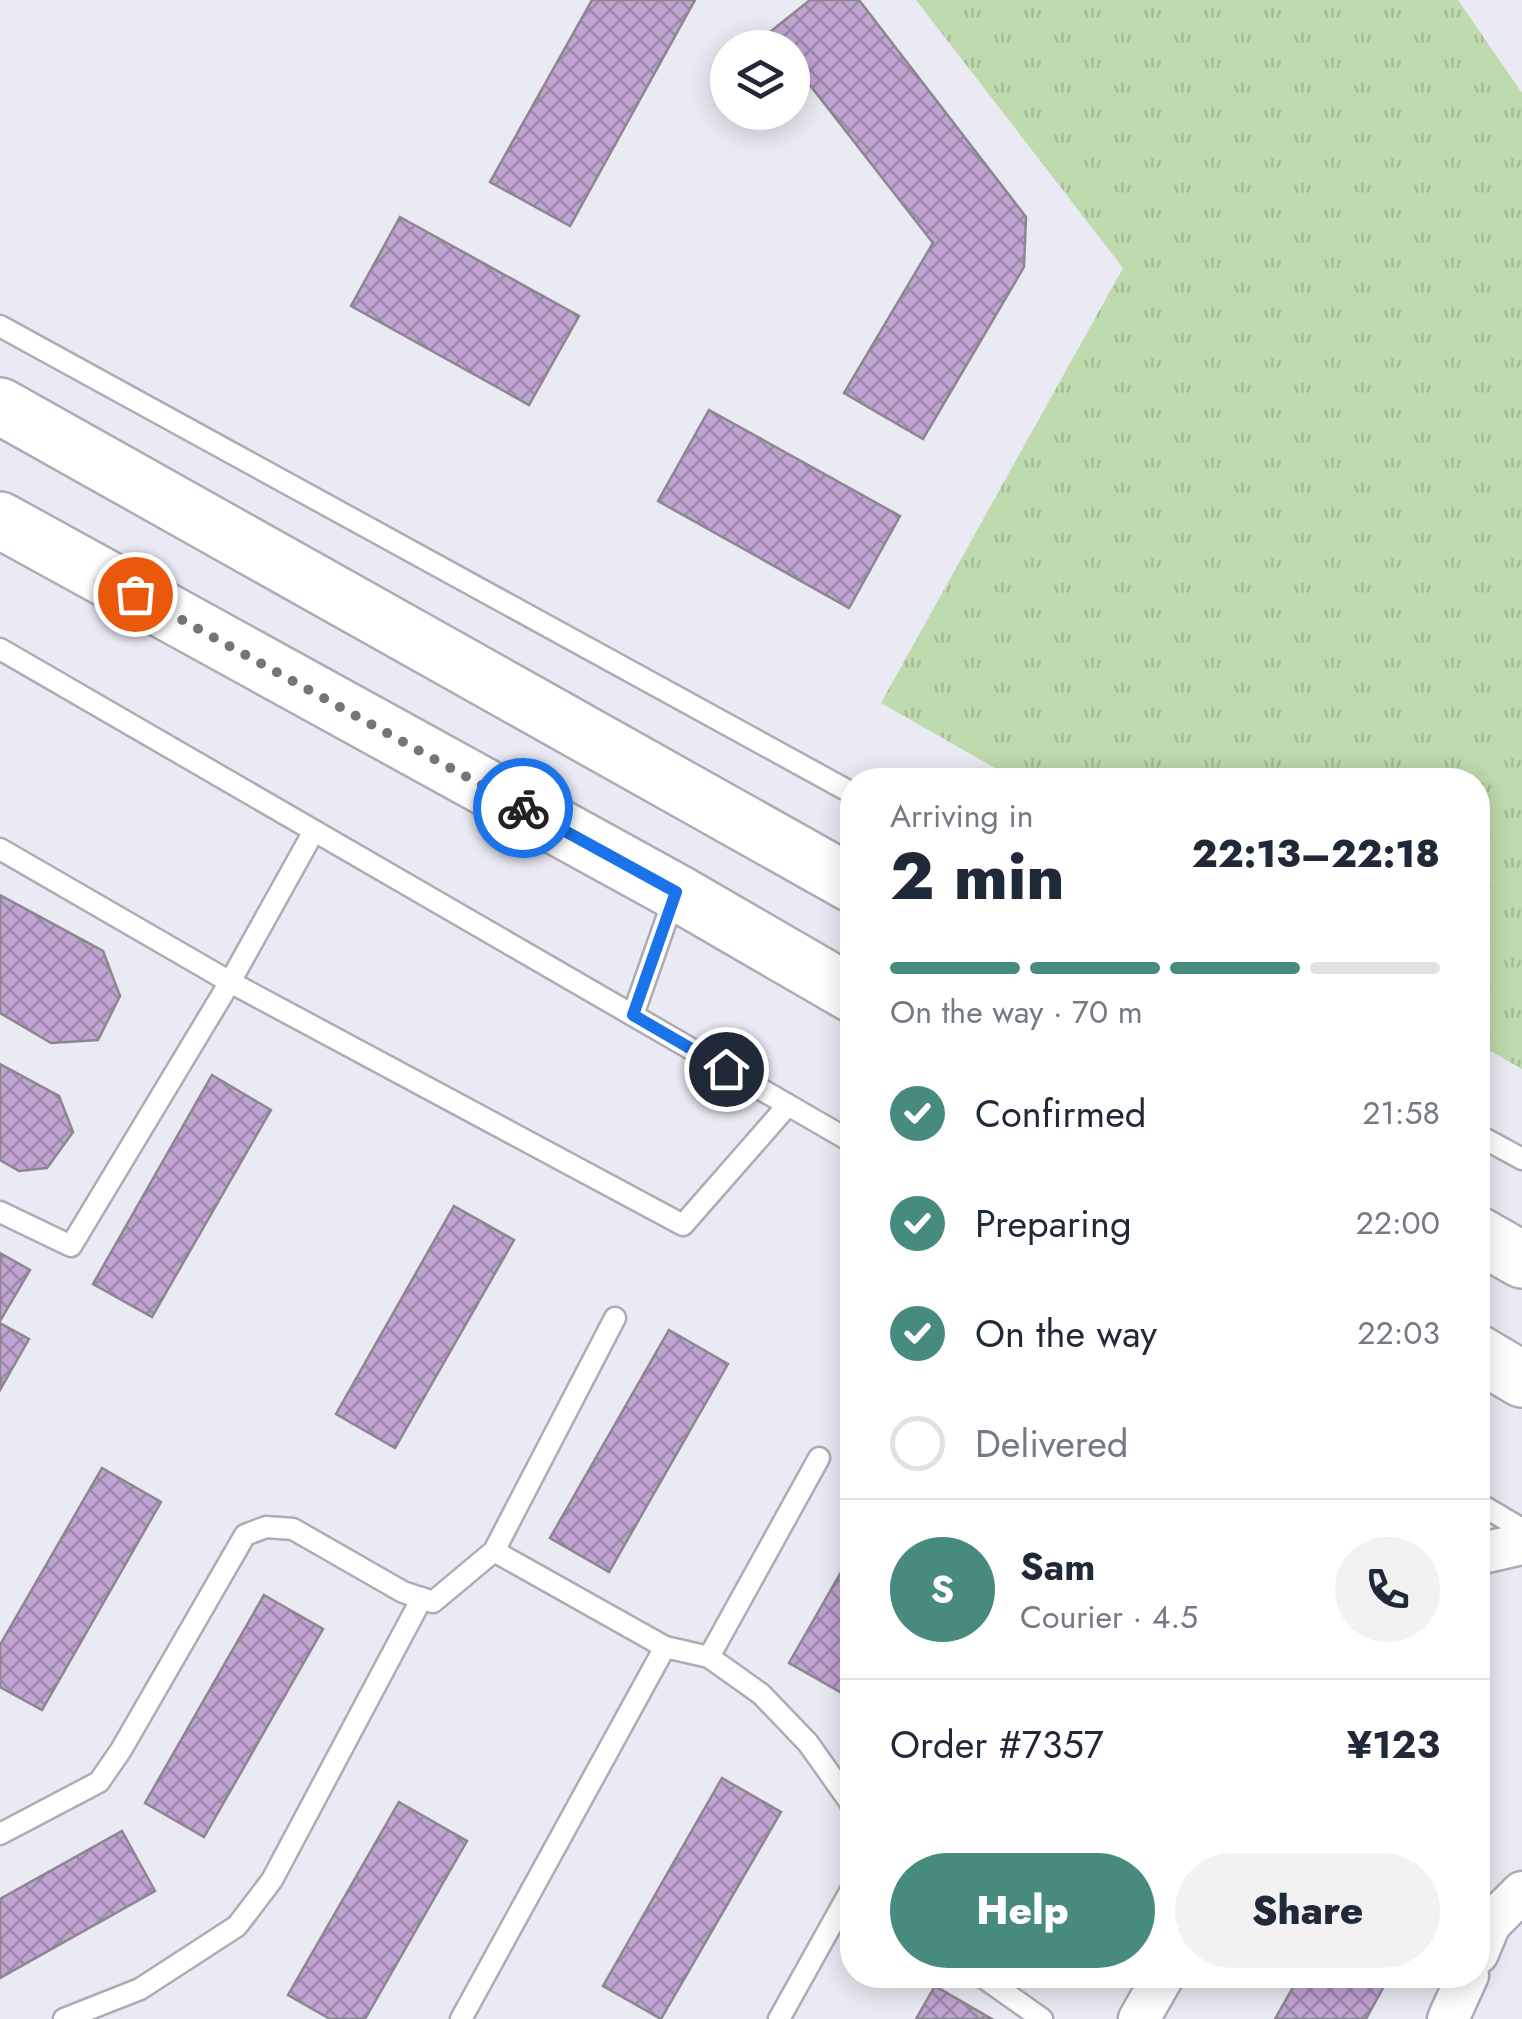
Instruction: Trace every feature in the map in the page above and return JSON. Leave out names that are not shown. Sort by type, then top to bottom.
[{"type":"main road","points":[[0,406],[840,877]]},
{"type":"main road","points":[[0,520],[676,892],[840,987]]},
{"type":"main road","points":[[1490,1242],[1522,1260]]},
{"type":"main road","points":[[1490,1360],[1522,1378]]},
{"type":"street","points":[[1490,1551],[1522,1544]]},
{"type":"street","points":[[1490,1924],[1522,1892]]},
{"type":"street","points":[[1139,2019],[1157,1988]]},
{"type":"street","points":[[1448,2019],[1462,1988]]},
{"type":"lane","points":[[0,326],[840,786]]},
{"type":"lane","points":[[0,650],[840,1135]]},
{"type":"lane","points":[[0,1212],[71,1246],[230,982],[314,831]]},
{"type":"lane","points":[[0,849],[230,982],[683,1226],[788,1105]]},
{"type":"lane","points":[[633,1015],[676,892]]},
{"type":"lane","points":[[1490,1142],[1522,1160]]},
{"type":"lane","points":[[0,1834],[99,1782],[245,1536],[266,1527],[293,1529],[402,1592],[433,1602],[494,1551],[615,1318]]},
{"type":"lane","points":[[708,1657],[820,1458]]},
{"type":"lane","points":[[1490,1511],[1522,1529]]},
{"type":"lane","points":[[494,1551],[664,1647],[708,1657],[761,1694],[808,1743],[840,1788]]},
{"type":"lane","points":[[64,2019],[140,1988],[237,1926],[272,1880],[422,1598]]},
{"type":"lane","points":[[461,2019],[664,1647]]},
{"type":"lane","points":[[779,2019],[840,1910]]},
{"type":"lane","points":[[998,1988],[1042,2019]]},
{"type":"green space","points":[[916,0],[1458,0],[1522,93],[1522,1069],[1490,1051],[1490,768],[995,768],[881,703],[1123,268]]},
{"type":"building","points":[[592,0],[695,0],[570,226],[490,182]]},
{"type":"building","points":[[810,0],[859,0],[1026,217],[1024,267],[923,439],[844,393],[933,243],[810,85],[810,30],[772,30]]},
{"type":"building","points":[[400,217],[579,316],[529,405],[351,306]]},
{"type":"building","points":[[709,410],[900,516],[849,608],[658,501]]},
{"type":"building","points":[[0,895],[103,951],[120,996],[98,1040],[51,1043],[0,1013]]},
{"type":"building","points":[[0,1064],[59,1096],[73,1132],[47,1168],[19,1171],[0,1160]]},
{"type":"building","points":[[212,1075],[271,1110],[152,1317],[93,1284]]},
{"type":"building","points":[[454,1206],[514,1240],[395,1448],[336,1414]]},
{"type":"building","points":[[0,1253],[30,1270],[0,1321]]},
{"type":"building","points":[[0,1323],[29,1339],[0,1390]]},
{"type":"building","points":[[669,1330],[728,1364],[609,1572],[550,1538]]},
{"type":"building","points":[[102,1468],[161,1502],[42,1710],[0,1687],[0,1645]]},
{"type":"building","points":[[840,1574],[840,1692],[789,1663]]},
{"type":"building","points":[[264,1595],[323,1629],[204,1837],[145,1803]]},
{"type":"building","points":[[722,1778],[781,1812],[661,2019],[603,1986]]},
{"type":"building","points":[[399,1802],[467,1841],[365,2019],[330,2019],[288,1995]]},
{"type":"building","points":[[122,1831],[155,1891],[0,1978],[0,1899]]},
{"type":"building","points":[[934,1988],[938,1988],[992,2019],[916,2019]]},
{"type":"building","points":[[1293,1988],[1383,1988],[1366,2019],[1275,2019]]},
{"type":"way so far","points":[[135,594],[523,808]]},
{"type":"route","points":[[523,808],[676,892],[633,1015],[726,1069]]}]
